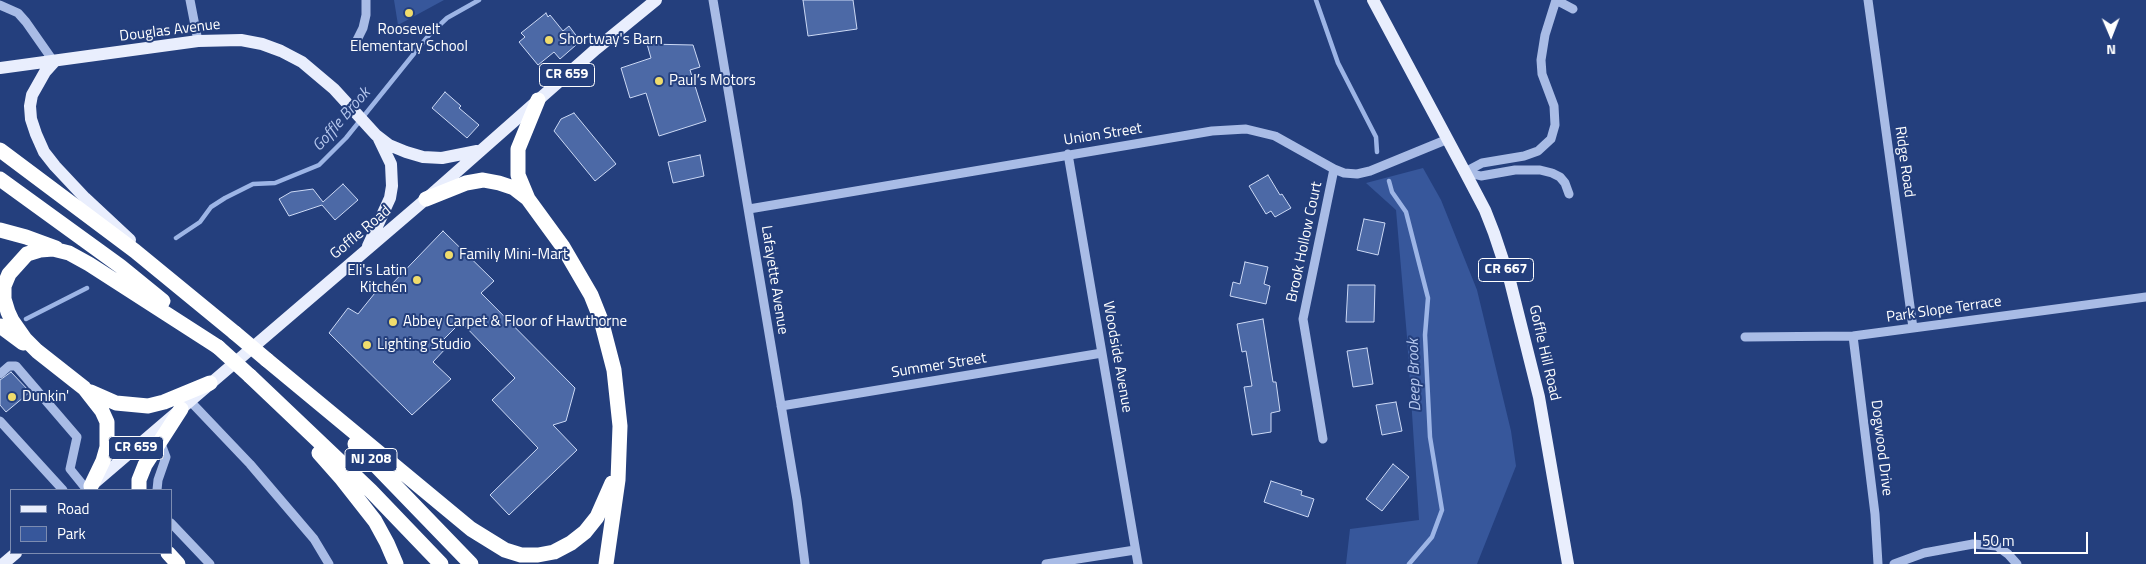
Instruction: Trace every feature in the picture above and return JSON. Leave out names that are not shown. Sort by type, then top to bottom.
[{"type":"highway","points":[[538,100],[523,132],[516,161],[518,175],[528,199],[578,271],[601,320],[614,370],[618,399],[619,455],[614,510],[606,564]]},
{"type":"highway","name":"NJ 208","points":[[0,150],[92,217],[267,360],[349,438],[471,564]]},
{"type":"highway","name":"NJ 208","points":[[0,178],[120,266],[218,347],[358,478],[441,564]]},
{"type":"highway","points":[[426,199],[466,183],[483,180],[514,188],[528,199]]},
{"type":"highway","points":[[0,230],[26,237],[69,253],[109,276],[218,347]]},
{"type":"highway","points":[[15,327],[4,299],[4,286],[9,274],[22,259],[34,252],[54,249],[69,253]]},
{"type":"highway","points":[[0,301],[15,327],[37,351]]},
{"type":"highway","points":[[0,326],[37,351],[84,388],[116,403],[148,406],[164,402],[210,383]]},
{"type":"highway","points":[[267,360],[472,529],[505,550],[521,555],[538,555],[554,552],[571,544],[586,532],[597,517],[606,499],[619,455]]},
{"type":"highway","points":[[250,376],[360,501],[387,543],[396,564]]},
{"type":"highway","points":[[84,388],[102,411],[109,433],[103,461],[88,489]]},
{"type":"highway","points":[[139,489],[145,465],[186,405]]},
{"type":"highway","points":[[169,554],[178,564]]},
{"type":"main road","name":"Goffle Road","points":[[88,489],[656,0]]},
{"type":"main road","name":"Goffle Hill Road","points":[[1374,0],[1485,210],[1510,281],[1539,396],[1568,564]]},
{"type":"main road","name":"Douglas Avenue","points":[[0,68],[198,42],[241,40],[262,44],[282,51],[318,74],[372,131]]},
{"type":"main road","points":[[54,62],[38,82],[30,106],[31,119],[44,152],[74,187],[181,288]]},
{"type":"main road","points":[[372,131],[389,144],[423,157],[442,158],[479,151]]},
{"type":"main road","points":[[366,249],[390,198],[393,176],[391,164],[372,131]]},
{"type":"main road","points":[[3,564],[15,554]]},
{"type":"street","points":[[190,0],[198,42]]},
{"type":"street","points":[[357,40],[365,22],[366,0]]},
{"type":"street","name":"Lafayette Avenue","points":[[713,0],[797,500],[805,564]]},
{"type":"street","points":[[1465,172],[1482,163],[1524,156],[1538,151],[1551,139],[1555,125],[1554,106],[1542,74],[1541,60],[1545,35],[1556,0],[1573,9]]},
{"type":"street","name":"Ridge Road","points":[[1868,0],[1913,328]]},
{"type":"street","points":[[0,5],[18,14],[26,22],[54,62]]},
{"type":"street","name":"Union Street","points":[[749,209],[1212,131],[1246,129],[1274,136],[1334,169],[1344,173],[1357,174],[1370,171],[1448,139]]},
{"type":"street","name":"Woodside Avenue","points":[[1068,154],[1138,564]]},
{"type":"street","name":"Brook Hollow Court","points":[[1323,439],[1303,319],[1334,169]]},
{"type":"street","points":[[1465,172],[1481,176],[1515,170],[1552,173],[1560,177],[1565,183],[1569,194]]},
{"type":"street","name":"Park Slope Terrace","points":[[1745,337],[1853,336],[2146,297]]},
{"type":"street","name":"Dogwood Drive","points":[[1853,336],[1875,514],[1878,564]]},
{"type":"street","name":"Summer Street","points":[[781,406],[1102,353]]},
{"type":"street","points":[[0,374],[9,366],[16,366],[77,437],[70,469],[88,489]]},
{"type":"street","points":[[186,405],[250,464],[314,539],[329,564]]},
{"type":"street","points":[[0,421],[62,489]]},
{"type":"street","points":[[157,489],[158,480],[166,457],[160,442]]},
{"type":"street","points":[[172,524],[210,564]]},
{"type":"street","points":[[1894,564],[1924,553],[1973,544],[1997,546],[2017,564]]},
{"type":"street","points":[[1046,564],[1135,550]]},
{"type":"green space","name":"Roosevelt Elementary School","points":[[394,0],[444,0],[398,25]]},
{"type":"green space","points":[[1423,168],[1441,200],[1477,290],[1511,431],[1516,466],[1477,564],[1346,564],[1350,529],[1419,520],[1407,337],[1396,210],[1366,183]]},
{"type":"building","points":[[803,0],[853,0],[857,29],[808,36]]},
{"type":"building","name":"Shortway's Barn","points":[[546,13],[548,17],[550,15],[563,31],[569,26],[578,38],[573,42],[576,45],[560,59],[554,52],[538,65],[519,42],[525,37],[521,33]]},
{"type":"building","name":"Paul’s Motors","points":[[647,44],[693,45],[700,67],[690,70],[706,121],[659,136],[646,93],[630,98],[621,68],[651,58]]},
{"type":"building","points":[[445,92],[461,106],[459,108],[479,125],[467,138],[432,108]]},
{"type":"building","points":[[574,113],[616,164],[595,181],[554,131],[561,119]]},
{"type":"building","points":[[700,155],[704,176],[673,183],[668,162]]},
{"type":"building","points":[[1268,175],[1280,195],[1282,194],[1291,208],[1275,217],[1271,211],[1266,214],[1249,186]]},
{"type":"building","points":[[343,184],[358,200],[335,220],[322,205],[289,216],[279,199],[291,192],[313,189],[323,202]]},
{"type":"building","points":[[1364,219],[1385,223],[1378,255],[1357,250]]},
{"type":"building","points":[[443,231],[494,281],[481,293],[575,388],[566,421],[553,425],[577,450],[509,515],[490,495],[538,448],[492,400],[515,378],[461,322],[442,341],[447,347],[433,362],[451,379],[412,415],[329,333],[348,308],[358,314],[383,283],[388,288]]},
{"type":"building","points":[[1245,262],[1268,267],[1264,284],[1270,286],[1266,304],[1230,296],[1233,282],[1240,284]]},
{"type":"building","points":[[1348,285],[1375,285],[1374,322],[1346,322]]},
{"type":"building","points":[[1263,319],[1273,382],[1276,382],[1280,411],[1271,413],[1271,432],[1252,435],[1244,387],[1252,386],[1246,351],[1242,352],[1237,324]]},
{"type":"building","points":[[1367,348],[1373,384],[1353,387],[1347,351]]},
{"type":"building","name":"Dunkin'","points":[[11,372],[30,392],[6,412],[0,405],[0,380]]},
{"type":"building","points":[[1396,402],[1402,431],[1382,435],[1376,405]]},
{"type":"building","points":[[1393,464],[1409,477],[1382,511],[1366,499]]},
{"type":"building","points":[[1271,481],[1302,491],[1301,495],[1314,499],[1308,517],[1264,502]]},
{"type":"waterway","name":"Goffle Brook","points":[[176,238],[200,222],[211,207],[225,198],[253,184],[275,183],[319,165],[346,138],[429,35],[447,18],[479,0]]},
{"type":"waterway","name":"Deep Brook","points":[[1316,0],[1338,63],[1376,137],[1377,152]]},
{"type":"waterway","name":"Deep Brook","points":[[1389,181],[1392,192],[1406,212],[1428,298],[1425,335],[1430,437],[1442,510],[1432,537],[1409,564]]},
{"type":"waterway","name":"Goffle Brook","points":[[26,319],[87,288]]},
{"type":"place","name":"Roosevelt Elementary School","points":[[409,13]]},
{"type":"place","name":"Shortway's Barn","points":[[549,40]]},
{"type":"place","name":"Paul’s Motors","points":[[659,81]]},
{"type":"place","name":"Family Mini-Mart","points":[[449,255]]},
{"type":"place","name":"Eli's Latin Kitchen","points":[[417,280]]},
{"type":"place","name":"Abbey Carpet & Floor of Hawthorne","points":[[393,322]]},
{"type":"place","name":"Lighting Studio","points":[[367,345]]},
{"type":"place","name":"Dunkin'","points":[[12,397]]}]
